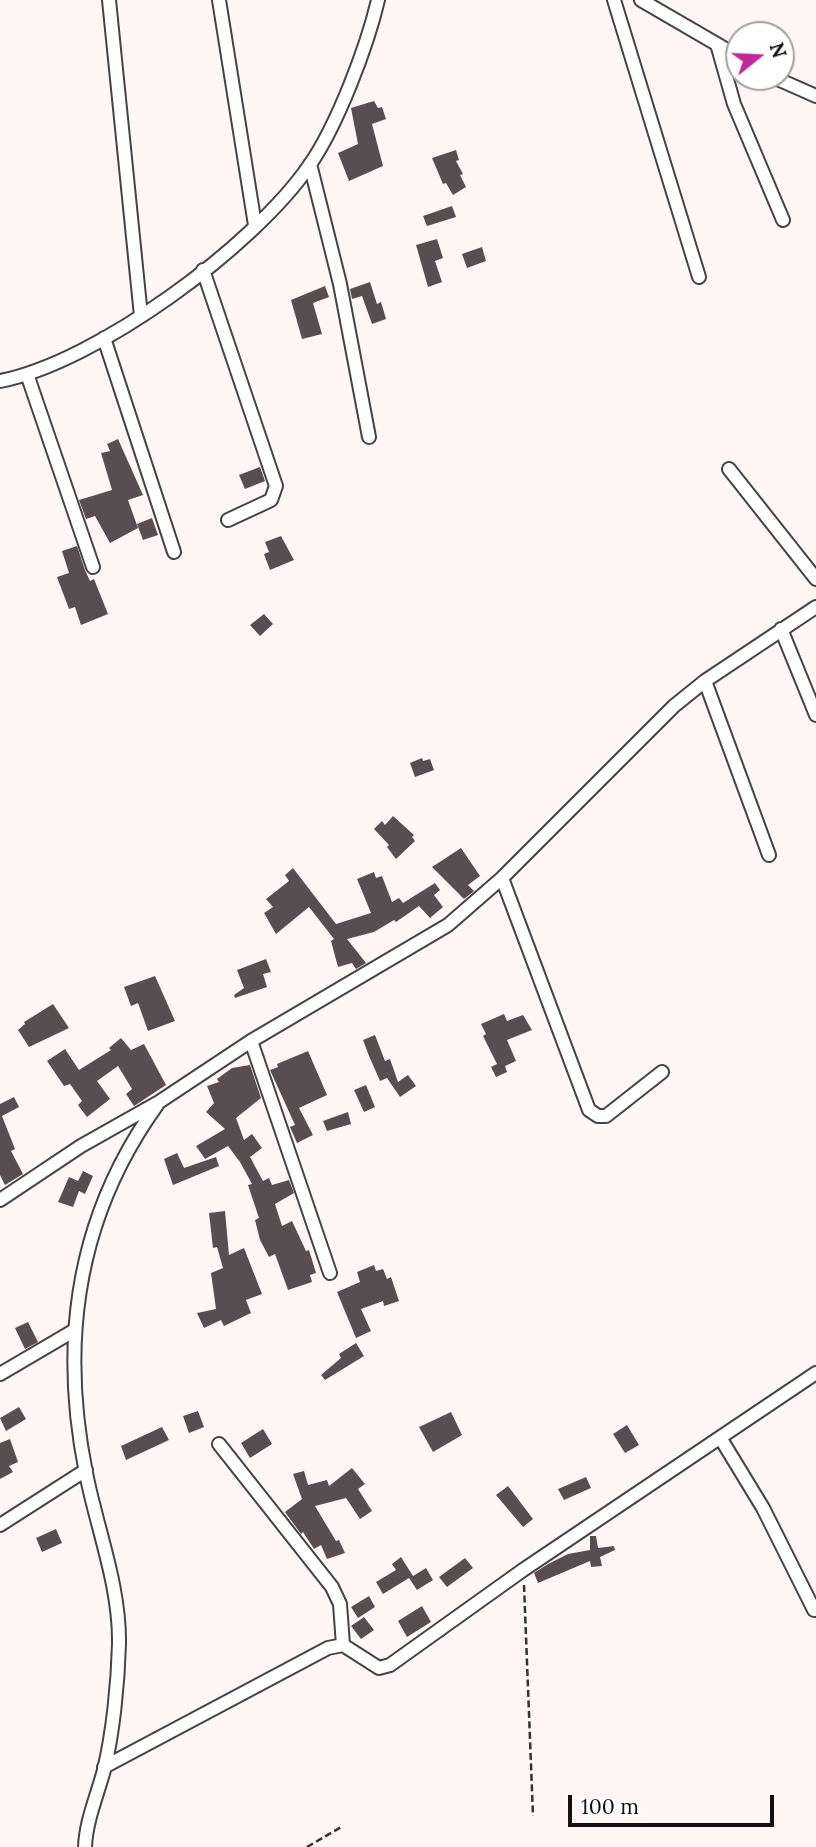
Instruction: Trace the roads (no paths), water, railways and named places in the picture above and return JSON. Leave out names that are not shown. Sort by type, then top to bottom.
[{"type":"street","points":[[109,0],[141,316]]},
{"type":"street","points":[[219,0],[255,225]]},
{"type":"street","points":[[0,381],[27,374],[104,338],[141,316],[227,253],[285,196],[310,164],[357,67],[378,0]]},
{"type":"street","points":[[614,0],[699,277]]},
{"type":"street","points":[[641,0],[725,49]]},
{"type":"street","points":[[717,44],[734,104],[783,220]]},
{"type":"street","points":[[795,87],[816,96]]},
{"type":"street","points":[[310,164],[340,284],[369,438]]},
{"type":"street","points":[[203,270],[276,486],[271,500],[228,520]]},
{"type":"street","points":[[104,338],[174,552]]},
{"type":"street","points":[[27,374],[93,567]]},
{"type":"street","points":[[729,469],[816,579]]},
{"type":"street","points":[[0,1200],[81,1146],[159,1102],[251,1041],[448,925],[502,878],[652,726],[705,681],[816,607]]},
{"type":"street","points":[[781,629],[816,715]]},
{"type":"street","points":[[705,681],[769,855]]},
{"type":"street","points":[[502,878],[589,1110],[598,1116],[606,1116],[662,1072]]},
{"type":"street","points":[[251,1041],[330,1273]]},
{"type":"street","points":[[85,1847],[104,1767],[119,1642],[114,1592],[86,1470],[75,1371],[75,1330],[94,1220],[132,1140],[159,1102]]},
{"type":"street","points":[[0,1374],[75,1330]]},
{"type":"street","points":[[343,1645],[379,1668],[390,1665],[523,1570],[816,1373]]},
{"type":"street","points":[[721,1438],[763,1508],[814,1609]]},
{"type":"street","points":[[219,1444],[332,1587],[340,1604],[343,1645]]},
{"type":"street","points":[[0,1525],[86,1470]]},
{"type":"street","points":[[104,1767],[316,1654],[343,1645]]}]
